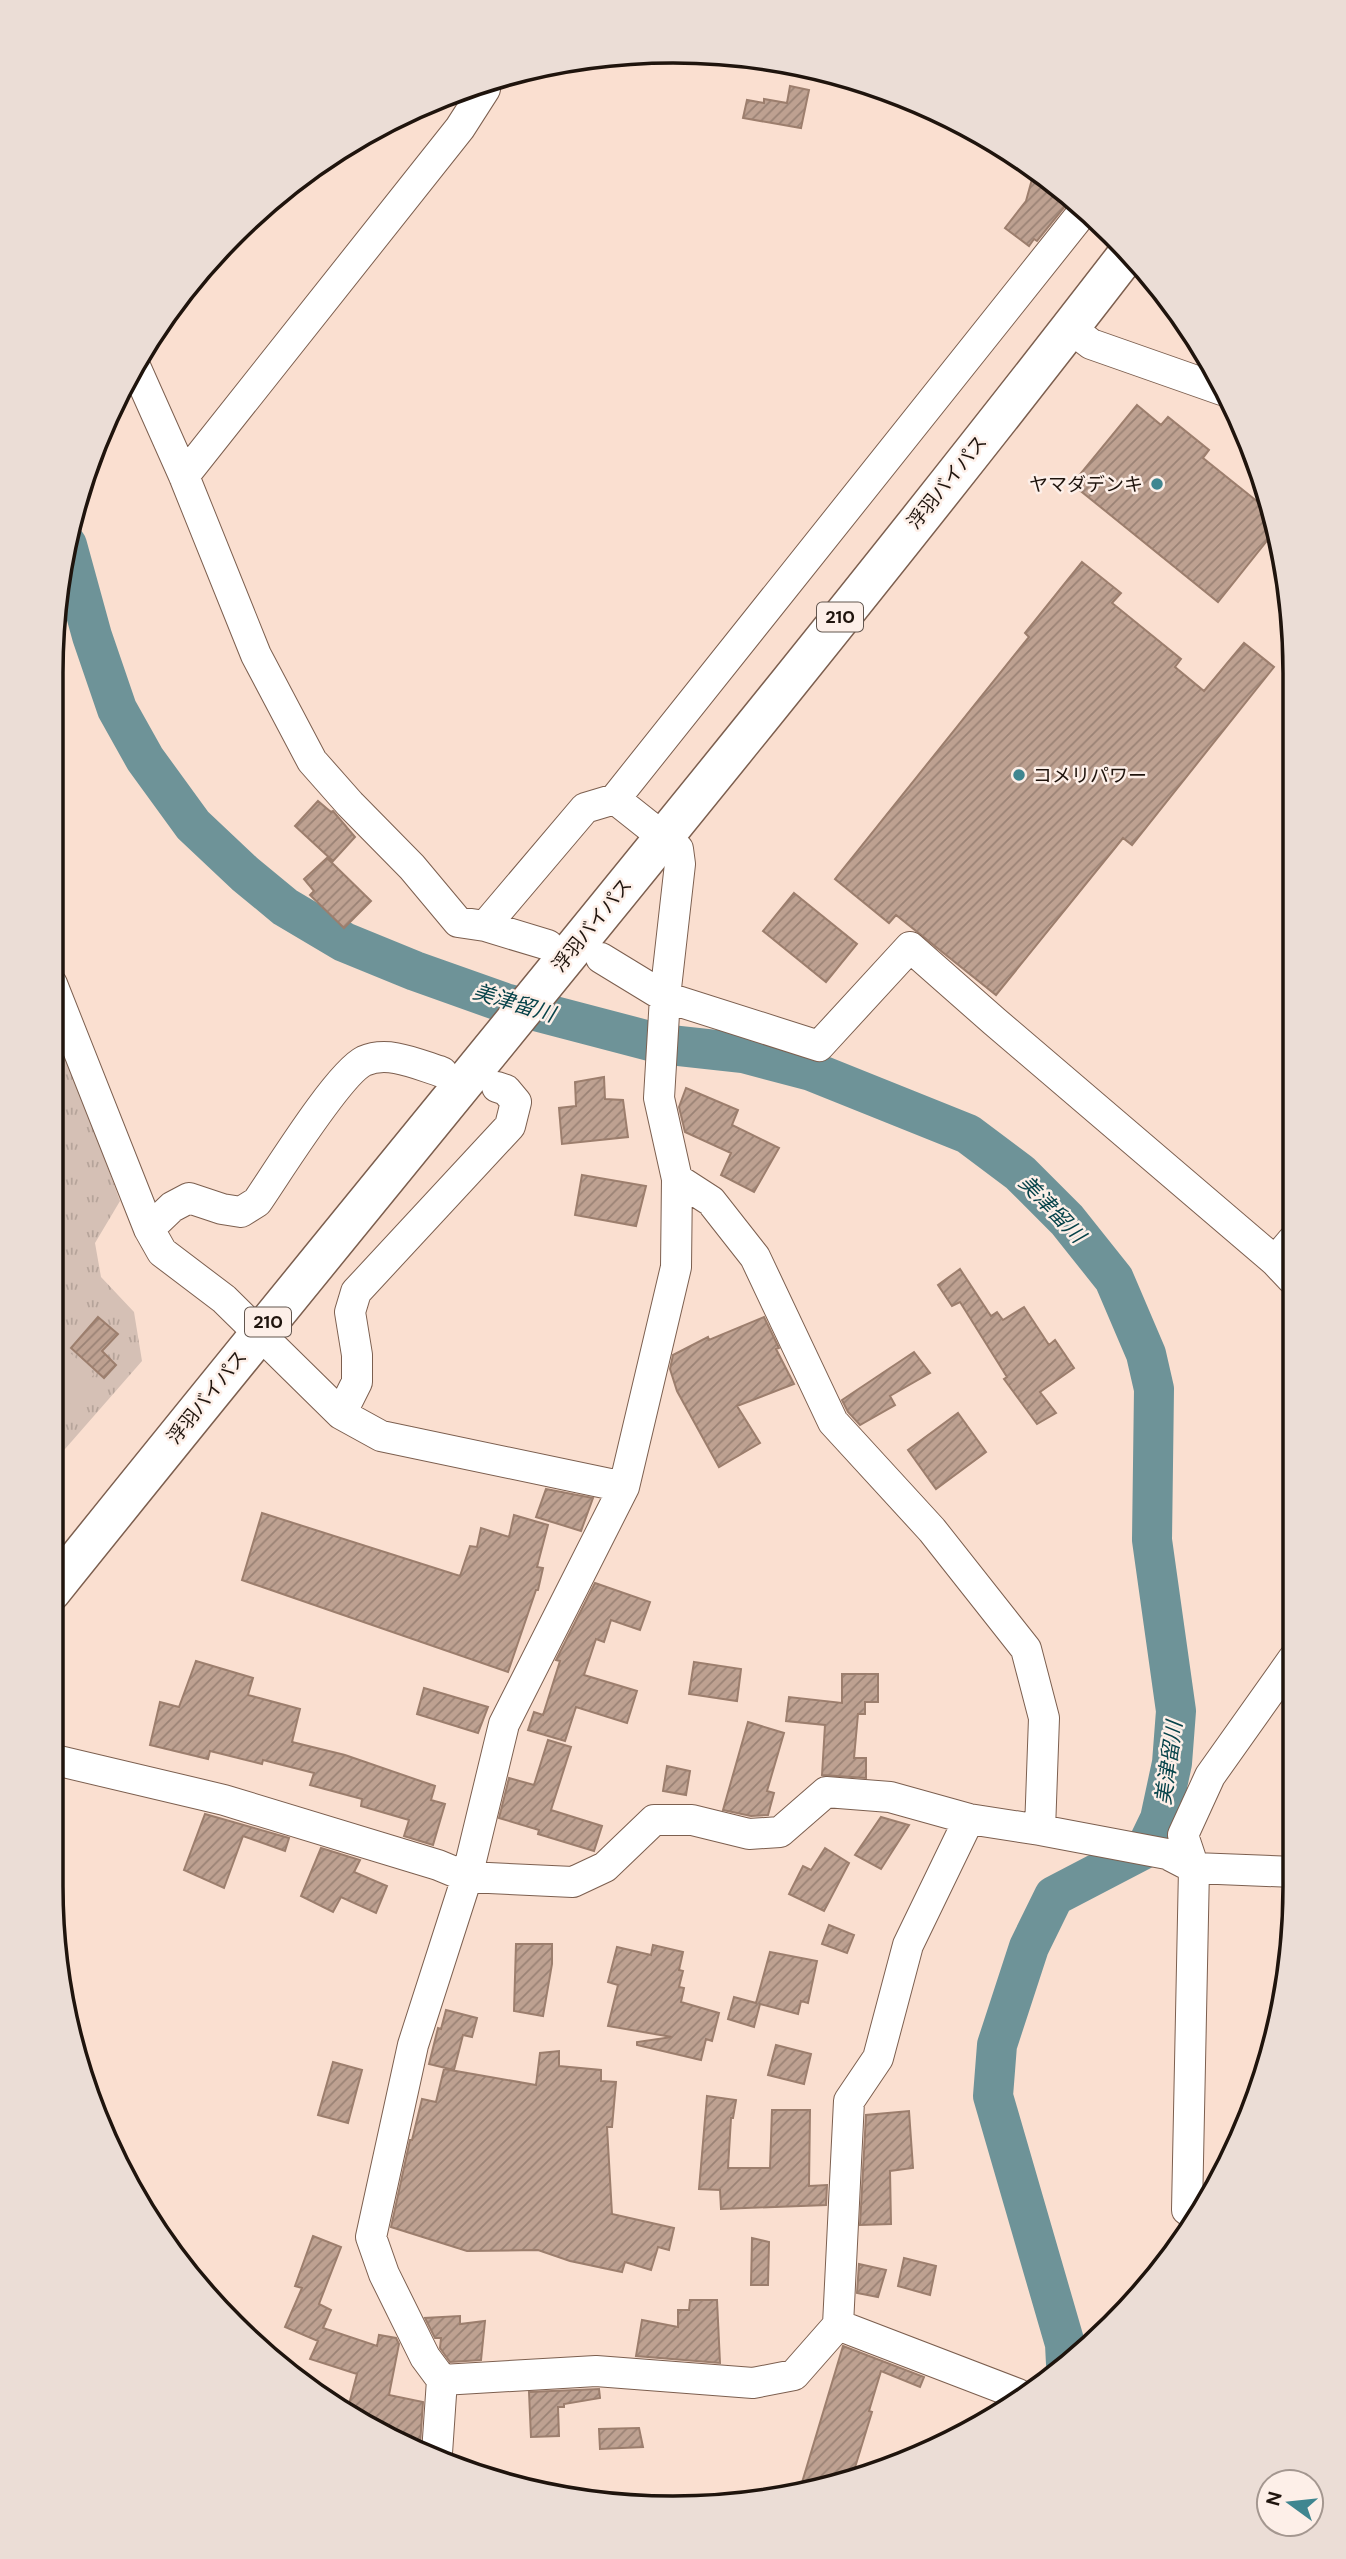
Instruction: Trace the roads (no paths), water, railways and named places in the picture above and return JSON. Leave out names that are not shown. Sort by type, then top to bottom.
[{"type":"highway","name":"浮羽バイパス","points":[[63,1577],[258,1333],[492,1071],[548,961],[664,837],[1122,261]]},
{"type":"street","points":[[184,477],[460,128],[482,94]]},
{"type":"street","points":[[485,926],[585,808],[615,799],[1079,217]]},
{"type":"street","points":[[1070,328],[1091,344],[1211,386]]},
{"type":"street","points":[[140,377],[184,477],[256,655],[312,761],[412,867],[458,922],[485,926],[548,961]]},
{"type":"street","points":[[437,2449],[442,2380],[425,2357],[384,2274],[371,2237],[413,2045],[467,1877],[504,1724],[624,1487],[676,1267],[677,1179],[659,1098],[665,997],[680,864],[678,849],[615,799]]},
{"type":"street","points":[[601,958],[665,997],[819,1046],[910,947],[994,1021],[1283,1258]]},
{"type":"street","points":[[63,1012],[149,1229],[162,1252],[224,1299],[341,1414],[381,1436],[624,1487]]},
{"type":"street","points":[[149,1229],[172,1207],[189,1198],[240,1212],[257,1202],[341,1080],[364,1061],[391,1057],[442,1072]]},
{"type":"street","points":[[341,1414],[357,1382],[357,1354],[350,1312],[356,1292],[510,1126],[516,1102],[492,1071]]},
{"type":"street","points":[[677,1179],[710,1201],[755,1257],[833,1422],[932,1530],[1026,1649],[1044,1718],[1040,1830]]},
{"type":"street","points":[[1189,2211],[1194,1868],[1184,1835],[1210,1776],[1283,1673]]},
{"type":"street","points":[[63,1762],[224,1800],[438,1865],[467,1877],[573,1882],[605,1867],[654,1820],[692,1820],[749,1834],[780,1832],[826,1792],[890,1797],[969,1819],[1105,1841],[1167,1854],[1194,1868],[1283,1872]]},
{"type":"street","points":[[442,2380],[596,2371],[752,2383],[794,2375],[838,2325],[849,2101],[878,2059],[908,1945],[969,1819]]},
{"type":"street","points":[[838,2325],[1013,2392]]},
{"type":"waterway","name":"美津留川","points":[[73,566],[92,636],[117,709],[145,759],[193,825],[285,907],[344,942],[505,1003],[661,1044],[743,1053],[811,1071],[968,1134],[1020,1173],[1067,1220],[1114,1279],[1146,1354],[1154,1389],[1152,1540],[1176,1711],[1172,1763],[1160,1819],[1146,1848],[1054,1896],[1029,1947],[997,2045],[993,2096],[1065,2353]]},
{"type":"waterway","points":[[1065,2344],[1079,2342]]},
{"type":"place","name":"ヤマダデンキ","points":[[1157,484]]},
{"type":"place","name":"コメリパワー","points":[[1019,775]]}]
